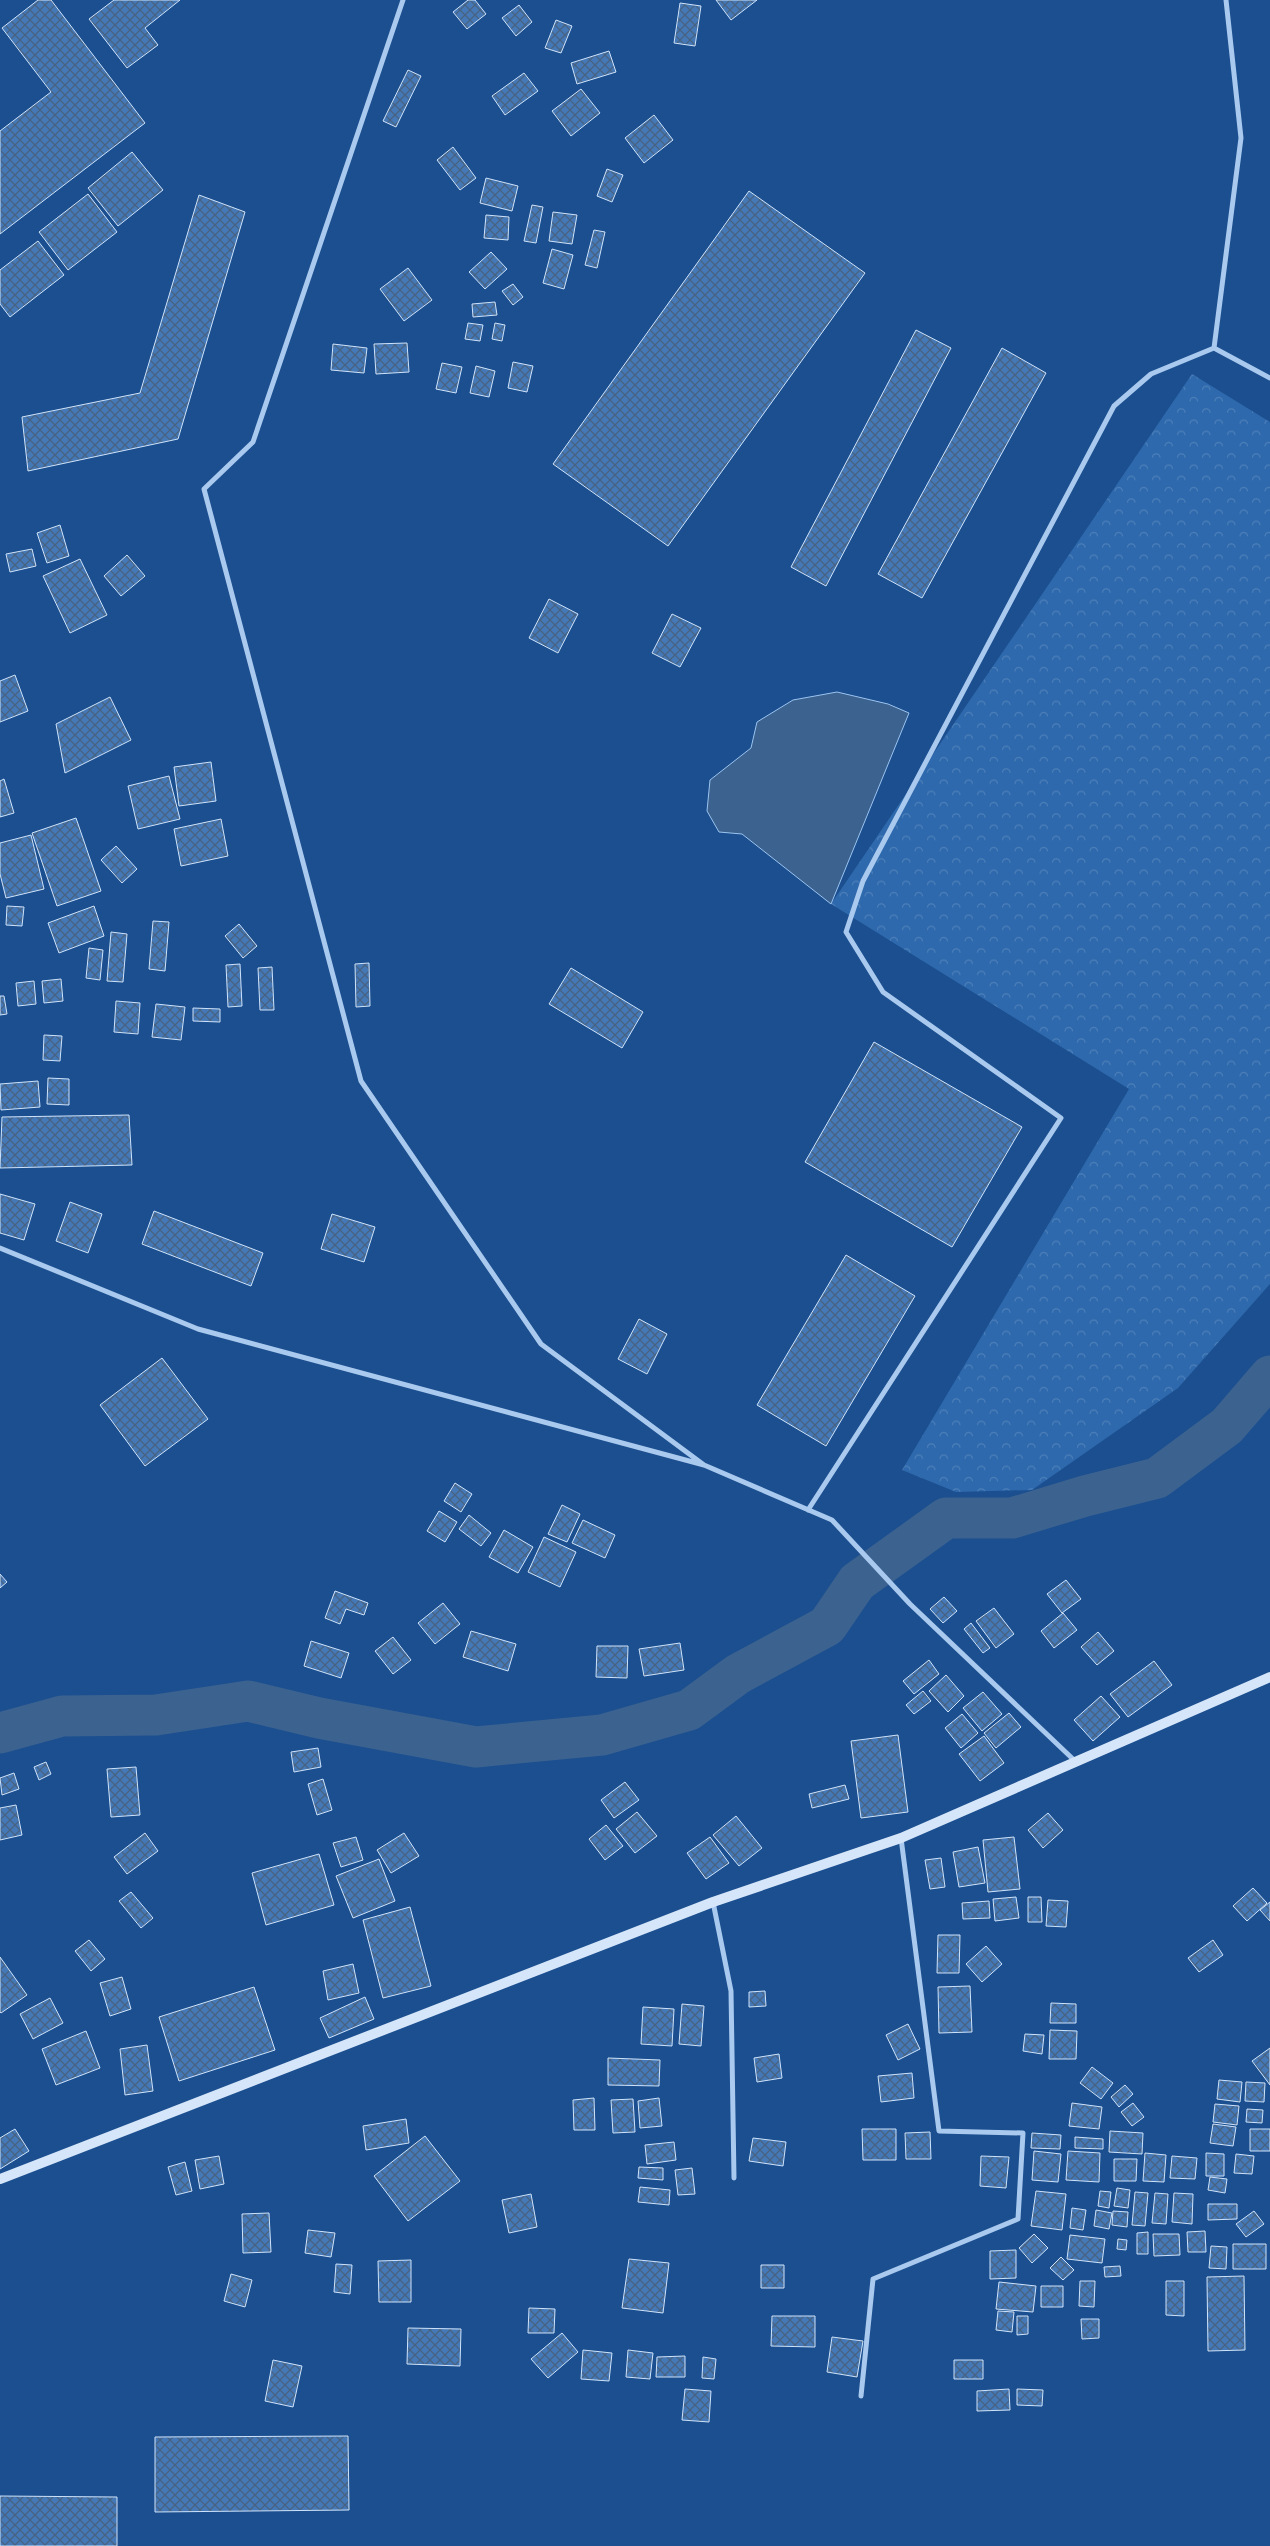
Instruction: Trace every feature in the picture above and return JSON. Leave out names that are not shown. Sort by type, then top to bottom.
[{"type":"main road","points":[[0,2179],[713,1902],[900,1838],[1270,1677]]},
{"type":"street","points":[[404,0],[253,442],[204,489],[361,1081],[541,1344],[704,1465]]},
{"type":"street","points":[[1214,348],[1241,138],[1226,0]]},
{"type":"street","points":[[808,1510],[1062,1118],[883,992],[846,932],[863,881],[1114,406],[1151,374],[1214,348]]},
{"type":"street","points":[[1214,348],[1270,378]]},
{"type":"street","points":[[0,1248],[198,1329],[704,1465],[832,1520],[910,1604],[1076,1762]]},
{"type":"street","points":[[861,2396],[873,2279],[1018,2219],[1023,2133],[939,2132],[900,1838]]},
{"type":"street","points":[[713,1902],[731,1991],[734,2178]]},
{"type":"green space","points":[[1192,374],[1270,422],[1270,1284],[1178,1388],[1032,1490],[956,1492],[902,1470],[1129,1089],[831,904]]},
{"type":"shaded area","points":[[837,692],[888,704],[909,713],[831,904],[742,834],[719,832],[707,811],[710,780],[751,748],[757,722],[793,700]]},
{"type":"building","points":[[38,0],[51,0],[145,123],[0,234],[0,131],[51,92],[2,28]]},
{"type":"building","points":[[114,0],[180,0],[145,28],[158,45],[127,68],[89,19]]},
{"type":"building","points":[[468,0],[475,0],[486,14],[467,29],[453,12]]},
{"type":"building","points":[[716,0],[757,0],[731,20]]},
{"type":"building","points":[[680,3],[701,6],[695,46],[674,43]]},
{"type":"building","points":[[519,5],[532,22],[516,36],[502,18]]},
{"type":"building","points":[[556,20],[572,26],[561,53],[545,48]]},
{"type":"building","points":[[609,51],[616,72],[577,84],[571,63]]},
{"type":"building","points":[[408,70],[421,76],[396,127],[383,121]]},
{"type":"building","points":[[524,73],[538,91],[505,115],[492,96]]},
{"type":"building","points":[[581,89],[600,113],[571,136],[552,111]]},
{"type":"building","points":[[654,115],[673,140],[644,163],[625,138]]},
{"type":"building","points":[[453,147],[476,178],[460,190],[437,160]]},
{"type":"building","points":[[132,152],[163,190],[118,226],[88,188]]},
{"type":"building","points":[[607,169],[623,175],[612,202],[597,196]]},
{"type":"building","points":[[486,178],[518,186],[512,211],[480,203]]},
{"type":"building","points":[[749,191],[865,273],[668,546],[553,464]]},
{"type":"building","points":[[88,194],[117,232],[68,270],[39,232]]},
{"type":"building","points":[[199,195],[245,212],[178,439],[28,471],[22,417],[140,393]]},
{"type":"building","points":[[532,205],[543,207],[536,243],[524,241]]},
{"type":"building","points":[[553,212],[577,215],[572,244],[549,241]]},
{"type":"building","points":[[486,215],[509,217],[508,240],[484,238]]},
{"type":"building","points":[[594,230],[605,232],[597,268],[585,265]]},
{"type":"building","points":[[38,241],[64,275],[10,317],[0,304],[0,270]]},
{"type":"building","points":[[552,249],[573,255],[564,289],[543,283]]},
{"type":"building","points":[[491,252],[507,269],[485,289],[469,272]]},
{"type":"building","points":[[408,268],[432,300],[404,321],[380,289]]},
{"type":"building","points":[[513,284],[523,297],[513,305],[502,291]]},
{"type":"building","points":[[495,302],[497,315],[473,317],[472,304]]},
{"type":"building","points":[[468,323],[483,325],[480,341],[465,339]]},
{"type":"building","points":[[495,323],[505,325],[502,341],[492,339]]},
{"type":"building","points":[[916,330],[951,348],[826,586],[791,567]]},
{"type":"building","points":[[407,343],[409,372],[376,374],[374,344]]},
{"type":"building","points":[[333,344],[367,348],[364,373],[331,370]]},
{"type":"building","points":[[1002,348],[1046,373],[922,598],[878,574]]},
{"type":"building","points":[[513,362],[533,366],[527,392],[508,388]]},
{"type":"building","points":[[442,363],[462,367],[456,393],[436,389]]},
{"type":"building","points":[[476,366],[495,371],[489,397],[470,393]]},
{"type":"building","points":[[60,525],[69,556],[47,563],[37,533]]},
{"type":"building","points":[[32,549],[36,566],[10,572],[6,554]]},
{"type":"building","points":[[127,555],[145,576],[121,596],[104,576]]},
{"type":"building","points":[[80,559],[107,615],[70,633],[43,576]]},
{"type":"building","points":[[549,599],[578,614],[558,653],[529,638]]},
{"type":"building","points":[[672,614],[701,628],[680,667],[652,653]]},
{"type":"building","points":[[15,675],[28,711],[0,722],[0,681]]},
{"type":"building","points":[[110,697],[131,740],[65,773],[56,724]]},
{"type":"building","points":[[211,762],[216,801],[179,806],[174,767]]},
{"type":"building","points":[[169,776],[180,819],[138,829],[128,786]]},
{"type":"building","points":[[4,779],[14,813],[0,817],[0,781]]},
{"type":"building","points":[[76,818],[101,891],[57,906],[32,833]]},
{"type":"building","points":[[221,819],[228,856],[181,866],[174,829]]},
{"type":"building","points":[[31,835],[44,889],[6,898],[0,874],[0,843]]},
{"type":"building","points":[[116,846],[137,869],[122,883],[101,860]]},
{"type":"building","points":[[7,906],[24,907],[22,926],[6,925]]},
{"type":"building","points":[[94,906],[104,936],[59,953],[48,923]]},
{"type":"building","points":[[153,921],[169,922],[165,971],[149,969]]},
{"type":"building","points":[[239,924],[257,946],[243,958],[225,936]]},
{"type":"building","points":[[111,932],[127,934],[123,982],[107,981]]},
{"type":"building","points":[[89,948],[103,950],[100,980],[86,978]]},
{"type":"building","points":[[369,963],[370,1006],[356,1007],[355,964]]},
{"type":"building","points":[[240,964],[242,1006],[228,1007],[226,965]]},
{"type":"building","points":[[272,967],[274,1010],[260,1010],[258,968]]},
{"type":"building","points":[[571,968],[643,1012],[622,1048],[549,1004]]},
{"type":"building","points":[[61,979],[63,1001],[44,1003],[42,981]]},
{"type":"building","points":[[34,981],[36,1004],[18,1006],[16,983]]},
{"type":"building","points":[[0,996],[4,996],[7,1014],[0,1015]]},
{"type":"building","points":[[116,1001],[140,1003],[138,1034],[114,1032]]},
{"type":"building","points":[[156,1004],[185,1007],[181,1040],[152,1037]]},
{"type":"building","points":[[193,1008],[220,1009],[220,1022],[193,1021]]},
{"type":"building","points":[[44,1035],[62,1036],[60,1061],[43,1060]]},
{"type":"building","points":[[874,1042],[1022,1127],[952,1247],[805,1162]]},
{"type":"building","points":[[48,1078],[69,1079],[69,1105],[47,1104]]},
{"type":"building","points":[[38,1081],[40,1107],[1,1110],[0,1084]]},
{"type":"building","points":[[129,1115],[132,1165],[0,1168],[2,1117]]},
{"type":"building","points":[[0,1194],[35,1204],[24,1240],[0,1233]]},
{"type":"building","points":[[70,1202],[102,1214],[88,1253],[56,1241]]},
{"type":"building","points":[[154,1211],[263,1253],[251,1286],[142,1244]]},
{"type":"building","points":[[332,1214],[375,1227],[364,1262],[321,1249]]},
{"type":"building","points":[[846,1255],[915,1296],[826,1446],[757,1405]]},
{"type":"building","points":[[639,1319],[667,1334],[647,1374],[618,1359]]},
{"type":"building","points":[[162,1358],[208,1419],[145,1466],[100,1405]]},
{"type":"building","points":[[455,1483],[472,1494],[461,1512],[444,1501]]},
{"type":"building","points":[[562,1505],[580,1514],[567,1542],[548,1534]]},
{"type":"building","points":[[439,1511],[457,1522],[445,1542],[427,1531]]},
{"type":"building","points":[[469,1515],[491,1533],[481,1546],[459,1529]]},
{"type":"building","points":[[583,1520],[615,1535],[605,1558],[572,1543]]},
{"type":"building","points":[[504,1530],[533,1547],[518,1573],[489,1557]]},
{"type":"building","points":[[544,1537],[576,1552],[560,1587],[528,1572]]},
{"type":"building","points":[[0,1574],[7,1582],[0,1588]]},
{"type":"building","points":[[1066,1580],[1081,1599],[1062,1613],[1047,1594]]},
{"type":"building","points":[[335,1591],[368,1603],[364,1615],[346,1609],[340,1624],[325,1618]]},
{"type":"building","points":[[944,1597],[957,1611],[943,1623],[930,1609]]},
{"type":"building","points":[[443,1603],[460,1624],[435,1644],[418,1623]]},
{"type":"building","points":[[994,1608],[1014,1634],[996,1648],[976,1621]]},
{"type":"building","points":[[1063,1613],[1077,1630],[1054,1648],[1041,1631]]},
{"type":"building","points":[[971,1623],[990,1648],[983,1653],[964,1629]]},
{"type":"building","points":[[471,1631],[516,1644],[508,1671],[463,1657]]},
{"type":"building","points":[[1098,1632],[1114,1651],[1097,1665],[1081,1647]]},
{"type":"building","points":[[393,1637],[411,1660],[393,1674],[375,1651]]},
{"type":"building","points":[[311,1641],[349,1653],[341,1678],[304,1666]]},
{"type":"building","points":[[680,1643],[684,1670],[644,1676],[639,1649]]},
{"type":"building","points":[[597,1646],[628,1646],[627,1678],[596,1677]]},
{"type":"building","points":[[929,1660],[939,1674],[914,1694],[903,1681]]},
{"type":"building","points":[[1154,1661],[1172,1685],[1128,1717],[1110,1694]]},
{"type":"building","points":[[946,1675],[964,1696],[948,1712],[929,1691]]},
{"type":"building","points":[[923,1691],[931,1701],[914,1714],[906,1705]]},
{"type":"building","points":[[983,1692],[1002,1714],[982,1731],[963,1708]]},
{"type":"building","points":[[1101,1696],[1120,1717],[1093,1741],[1074,1720]]},
{"type":"building","points":[[1009,1713],[1021,1727],[996,1748],[984,1733]]},
{"type":"building","points":[[962,1714],[978,1733],[961,1748],[945,1728]]},
{"type":"building","points":[[898,1735],[908,1812],[861,1818],[851,1741]]},
{"type":"building","points":[[984,1736],[1004,1763],[980,1781],[959,1754]]},
{"type":"building","points":[[318,1748],[321,1767],[294,1772],[291,1752]]},
{"type":"building","points":[[46,1762],[51,1774],[39,1780],[34,1767]]},
{"type":"building","points":[[136,1767],[140,1815],[111,1817],[107,1769]]},
{"type":"building","points":[[14,1773],[19,1789],[2,1795],[0,1778]]},
{"type":"building","points":[[323,1779],[332,1810],[317,1815],[308,1784]]},
{"type":"building","points":[[625,1782],[639,1800],[614,1818],[601,1800]]},
{"type":"building","points":[[845,1785],[849,1799],[812,1808],[809,1794]]},
{"type":"building","points":[[16,1805],[22,1835],[0,1840],[0,1808]]},
{"type":"building","points":[[637,1812],[657,1836],[635,1853],[616,1829]]},
{"type":"building","points":[[1048,1813],[1063,1830],[1043,1848],[1028,1830]]},
{"type":"building","points":[[736,1816],[762,1848],[739,1866],[713,1835]]},
{"type":"building","points":[[606,1825],[623,1846],[605,1860],[589,1839]]},
{"type":"building","points":[[145,1833],[158,1851],[127,1874],[114,1857]]},
{"type":"building","points":[[404,1833],[419,1856],[391,1873],[377,1850]]},
{"type":"building","points":[[356,1837],[363,1860],[341,1867],[333,1843]]},
{"type":"building","points":[[710,1837],[729,1863],[706,1879],[687,1853]]},
{"type":"building","points":[[1014,1837],[1020,1889],[988,1892],[983,1840]]},
{"type":"building","points":[[978,1847],[985,1883],[959,1887],[953,1852]]},
{"type":"building","points":[[319,1854],[334,1905],[266,1925],[252,1873]]},
{"type":"building","points":[[941,1858],[945,1887],[930,1889],[925,1860]]},
{"type":"building","points":[[379,1859],[395,1901],[353,1918],[336,1876]]},
{"type":"building","points":[[1253,1888],[1267,1903],[1247,1921],[1233,1906]]},
{"type":"building","points":[[131,1892],[153,1918],[141,1928],[119,1901]]},
{"type":"building","points":[[1016,1897],[1019,1918],[995,1921],[993,1899]]},
{"type":"building","points":[[1028,1897],[1041,1897],[1042,1922],[1028,1922]]},
{"type":"building","points":[[1048,1900],[1068,1901],[1066,1927],[1046,1926]]},
{"type":"building","points":[[989,1901],[990,1918],[963,1919],[962,1903]]},
{"type":"building","points":[[1270,1902],[1270,1921],[1260,1910]]},
{"type":"building","points":[[410,1907],[431,1986],[383,1998],[363,1920]]},
{"type":"building","points":[[938,1935],[960,1935],[959,1973],[937,1973]]},
{"type":"building","points":[[89,1940],[105,1959],[91,1971],[75,1951]]},
{"type":"building","points":[[1213,1940],[1223,1955],[1199,1972],[1188,1958]]},
{"type":"building","points":[[986,1946],[1002,1964],[982,1982],[966,1964]]},
{"type":"building","points":[[0,1957],[27,1995],[1,2013],[0,2012]]},
{"type":"building","points":[[353,1964],[359,1993],[328,2000],[323,1971]]},
{"type":"building","points":[[122,1977],[131,2009],[110,2016],[100,1983]]},
{"type":"building","points":[[970,1986],[972,2032],[939,2033],[938,1987]]},
{"type":"building","points":[[254,1987],[275,2050],[179,2081],[159,2017]]},
{"type":"building","points":[[765,1991],[766,2006],[749,2007],[749,1992]]},
{"type":"building","points":[[365,1997],[374,2019],[329,2038],[320,2018]]},
{"type":"building","points":[[50,1998],[63,2023],[33,2039],[20,2014]]},
{"type":"building","points":[[1051,2003],[1076,2004],[1076,2023],[1050,2023]]},
{"type":"building","points":[[682,2004],[704,2006],[701,2046],[679,2044]]},
{"type":"building","points":[[643,2007],[674,2009],[672,2046],[641,2044]]},
{"type":"building","points":[[908,2024],[920,2049],[898,2060],[886,2035]]},
{"type":"building","points":[[1050,2030],[1077,2031],[1076,2059],[1049,2059]]},
{"type":"building","points":[[86,2031],[100,2068],[56,2085],[42,2049]]},
{"type":"building","points":[[1025,2034],[1044,2035],[1042,2054],[1023,2051]]},
{"type":"building","points":[[147,2045],[153,2091],[125,2095],[120,2049]]},
{"type":"building","points":[[1270,2048],[1270,2085],[1252,2061]]},
{"type":"building","points":[[779,2054],[782,2078],[757,2082],[754,2058]]},
{"type":"building","points":[[608,2058],[660,2060],[659,2086],[608,2085]]},
{"type":"building","points":[[1092,2067],[1113,2083],[1101,2099],[1080,2083]]},
{"type":"building","points":[[912,2073],[914,2098],[881,2102],[878,2076]]},
{"type":"building","points":[[1219,2080],[1242,2082],[1240,2102],[1217,2099]]},
{"type":"building","points":[[1246,2082],[1265,2083],[1264,2102],[1245,2101]]},
{"type":"building","points":[[1125,2085],[1133,2094],[1119,2107],[1111,2097]]},
{"type":"building","points":[[594,2098],[595,2130],[574,2130],[573,2100]]},
{"type":"building","points":[[659,2098],[662,2126],[640,2128],[638,2101]]},
{"type":"building","points":[[633,2099],[635,2132],[613,2133],[611,2100]]},
{"type":"building","points":[[1072,2103],[1102,2107],[1099,2129],[1069,2126]]},
{"type":"building","points":[[1133,2103],[1144,2117],[1132,2126],[1121,2112]]},
{"type":"building","points":[[1215,2104],[1239,2106],[1237,2125],[1213,2122]]},
{"type":"building","points":[[1247,2109],[1263,2110],[1262,2123],[1246,2122]]},
{"type":"building","points":[[406,2119],[409,2143],[366,2150],[363,2126]]},
{"type":"building","points":[[1213,2124],[1236,2127],[1233,2146],[1210,2143]]},
{"type":"building","points":[[15,2129],[29,2151],[0,2169],[0,2138]]},
{"type":"building","points":[[862,2129],[896,2129],[896,2160],[863,2160]]},
{"type":"building","points":[[1250,2129],[1270,2129],[1270,2151],[1250,2151]]},
{"type":"building","points":[[1110,2131],[1143,2133],[1142,2154],[1109,2152]]},
{"type":"building","points":[[930,2132],[931,2159],[906,2159],[905,2133]]},
{"type":"building","points":[[1032,2133],[1061,2135],[1060,2149],[1031,2148]]},
{"type":"building","points":[[425,2136],[460,2181],[408,2221],[374,2176]]},
{"type":"building","points":[[1075,2137],[1103,2139],[1103,2149],[1075,2148]]},
{"type":"building","points":[[753,2138],[786,2142],[783,2166],[749,2161]]},
{"type":"building","points":[[674,2142],[676,2160],[647,2164],[645,2145]]},
{"type":"building","points":[[1034,2151],[1061,2154],[1058,2182],[1032,2180]]},
{"type":"building","points":[[1068,2151],[1100,2153],[1099,2182],[1066,2180]]},
{"type":"building","points":[[1145,2153],[1166,2155],[1164,2182],[1143,2181]]},
{"type":"building","points":[[1206,2153],[1224,2154],[1224,2176],[1206,2176]]},
{"type":"building","points":[[1236,2154],[1254,2156],[1252,2174],[1234,2173]]},
{"type":"building","points":[[219,2156],[224,2184],[200,2189],[195,2160]]},
{"type":"building","points":[[981,2156],[1009,2157],[1006,2188],[980,2186]]},
{"type":"building","points":[[1172,2156],[1197,2158],[1195,2179],[1170,2178]]},
{"type":"building","points":[[1114,2159],[1137,2159],[1136,2181],[1114,2181]]},
{"type":"building","points":[[185,2162],[192,2191],[176,2195],[168,2167]]},
{"type":"building","points":[[639,2167],[663,2168],[663,2180],[638,2178]]},
{"type":"building","points":[[692,2168],[695,2194],[678,2195],[675,2170]]},
{"type":"building","points":[[1210,2177],[1227,2179],[1225,2193],[1208,2190]]},
{"type":"building","points":[[640,2187],[670,2190],[669,2205],[638,2202]]},
{"type":"building","points":[[1117,2188],[1130,2190],[1128,2208],[1114,2206]]},
{"type":"building","points":[[1036,2191],[1066,2194],[1062,2230],[1031,2226]]},
{"type":"building","points":[[1100,2191],[1111,2192],[1109,2208],[1098,2206]]},
{"type":"building","points":[[1135,2192],[1148,2193],[1145,2226],[1132,2225]]},
{"type":"building","points":[[1155,2193],[1168,2194],[1166,2224],[1152,2223]]},
{"type":"building","points":[[1174,2193],[1193,2194],[1192,2224],[1172,2222]]},
{"type":"building","points":[[531,2194],[537,2227],[509,2233],[502,2200]]},
{"type":"building","points":[[1208,2204],[1237,2204],[1237,2219],[1208,2220]]},
{"type":"building","points":[[1072,2208],[1086,2210],[1083,2230],[1070,2228]]},
{"type":"building","points":[[1096,2210],[1112,2213],[1109,2229],[1094,2226]]},
{"type":"building","points":[[1113,2211],[1128,2212],[1127,2227],[1112,2225]]},
{"type":"building","points":[[1254,2211],[1264,2224],[1246,2237],[1236,2224]]},
{"type":"building","points":[[269,2213],[271,2252],[243,2253],[242,2214]]},
{"type":"building","points":[[308,2230],[335,2233],[331,2257],[305,2253]]},
{"type":"building","points":[[1205,2231],[1206,2252],[1188,2252],[1187,2232]]},
{"type":"building","points":[[1148,2232],[1148,2254],[1137,2254],[1137,2233]]},
{"type":"building","points":[[1034,2234],[1048,2248],[1032,2263],[1019,2248]]},
{"type":"building","points":[[1153,2234],[1179,2234],[1180,2255],[1154,2256]]},
{"type":"building","points":[[1070,2235],[1105,2239],[1102,2263],[1067,2259]]},
{"type":"building","points":[[1118,2239],[1127,2240],[1126,2250],[1117,2249]]},
{"type":"building","points":[[1233,2244],[1266,2244],[1266,2269],[1233,2269]]},
{"type":"building","points":[[1211,2246],[1227,2247],[1226,2269],[1209,2268]]},
{"type":"building","points":[[1016,2250],[1016,2278],[990,2279],[990,2251]]},
{"type":"building","points":[[1061,2257],[1074,2270],[1063,2280],[1050,2268]]},
{"type":"building","points":[[629,2259],[669,2263],[663,2313],[622,2308]]},
{"type":"building","points":[[411,2260],[411,2302],[379,2302],[378,2261]]},
{"type":"building","points":[[336,2264],[352,2265],[350,2294],[334,2292]]},
{"type":"building","points":[[761,2265],[784,2265],[784,2288],[761,2288]]},
{"type":"building","points":[[1120,2266],[1121,2276],[1105,2277],[1104,2267]]},
{"type":"building","points":[[231,2274],[252,2280],[245,2307],[224,2301]]},
{"type":"building","points":[[1244,2276],[1245,2350],[1208,2351],[1207,2277]]},
{"type":"building","points":[[1080,2281],[1095,2281],[1094,2307],[1079,2306]]},
{"type":"building","points":[[1166,2281],[1184,2281],[1184,2316],[1166,2315]]},
{"type":"building","points":[[999,2282],[1036,2286],[1033,2312],[996,2309]]},
{"type":"building","points":[[1041,2286],[1063,2286],[1063,2307],[1041,2307]]},
{"type":"building","points":[[529,2308],[555,2309],[554,2333],[528,2333]]},
{"type":"building","points":[[998,2311],[1014,2312],[1012,2332],[996,2330]]},
{"type":"building","points":[[772,2316],[815,2316],[815,2347],[771,2346]]},
{"type":"building","points":[[1017,2316],[1028,2316],[1028,2334],[1017,2335]]},
{"type":"building","points":[[1081,2319],[1099,2319],[1099,2338],[1082,2339]]},
{"type":"building","points":[[408,2328],[461,2329],[460,2366],[407,2364]]},
{"type":"building","points":[[562,2333],[578,2352],[548,2378],[531,2359]]},
{"type":"building","points":[[832,2337],[863,2341],[857,2377],[827,2372]]},
{"type":"building","points":[[583,2350],[612,2353],[609,2381],[581,2379]]},
{"type":"building","points":[[628,2350],[653,2353],[650,2379],[626,2377]]},
{"type":"building","points":[[685,2356],[685,2377],[656,2377],[657,2357]]},
{"type":"building","points":[[703,2357],[716,2359],[714,2379],[702,2378]]},
{"type":"building","points":[[273,2360],[302,2366],[293,2407],[265,2401]]},
{"type":"building","points":[[954,2360],[983,2360],[983,2379],[954,2379]]},
{"type":"building","points":[[685,2389],[711,2391],[709,2422],[682,2420]]},
{"type":"building","points":[[1009,2389],[1010,2410],[977,2411],[977,2391]]},
{"type":"building","points":[[1017,2389],[1043,2390],[1042,2406],[1017,2405]]},
{"type":"building","points":[[348,2436],[349,2510],[155,2512],[155,2437]]},
{"type":"building","points":[[0,2496],[117,2497],[117,2546],[0,2546]]},
{"type":"waterway","points":[[0,1733],[62,1716],[156,1715],[248,1701],[319,1718],[476,1747],[602,1735],[689,1710],[738,1674],[827,1626],[857,1582],[946,1518],[1012,1518],[1085,1496],[1157,1478],[1227,1426],[1270,1376]]}]
